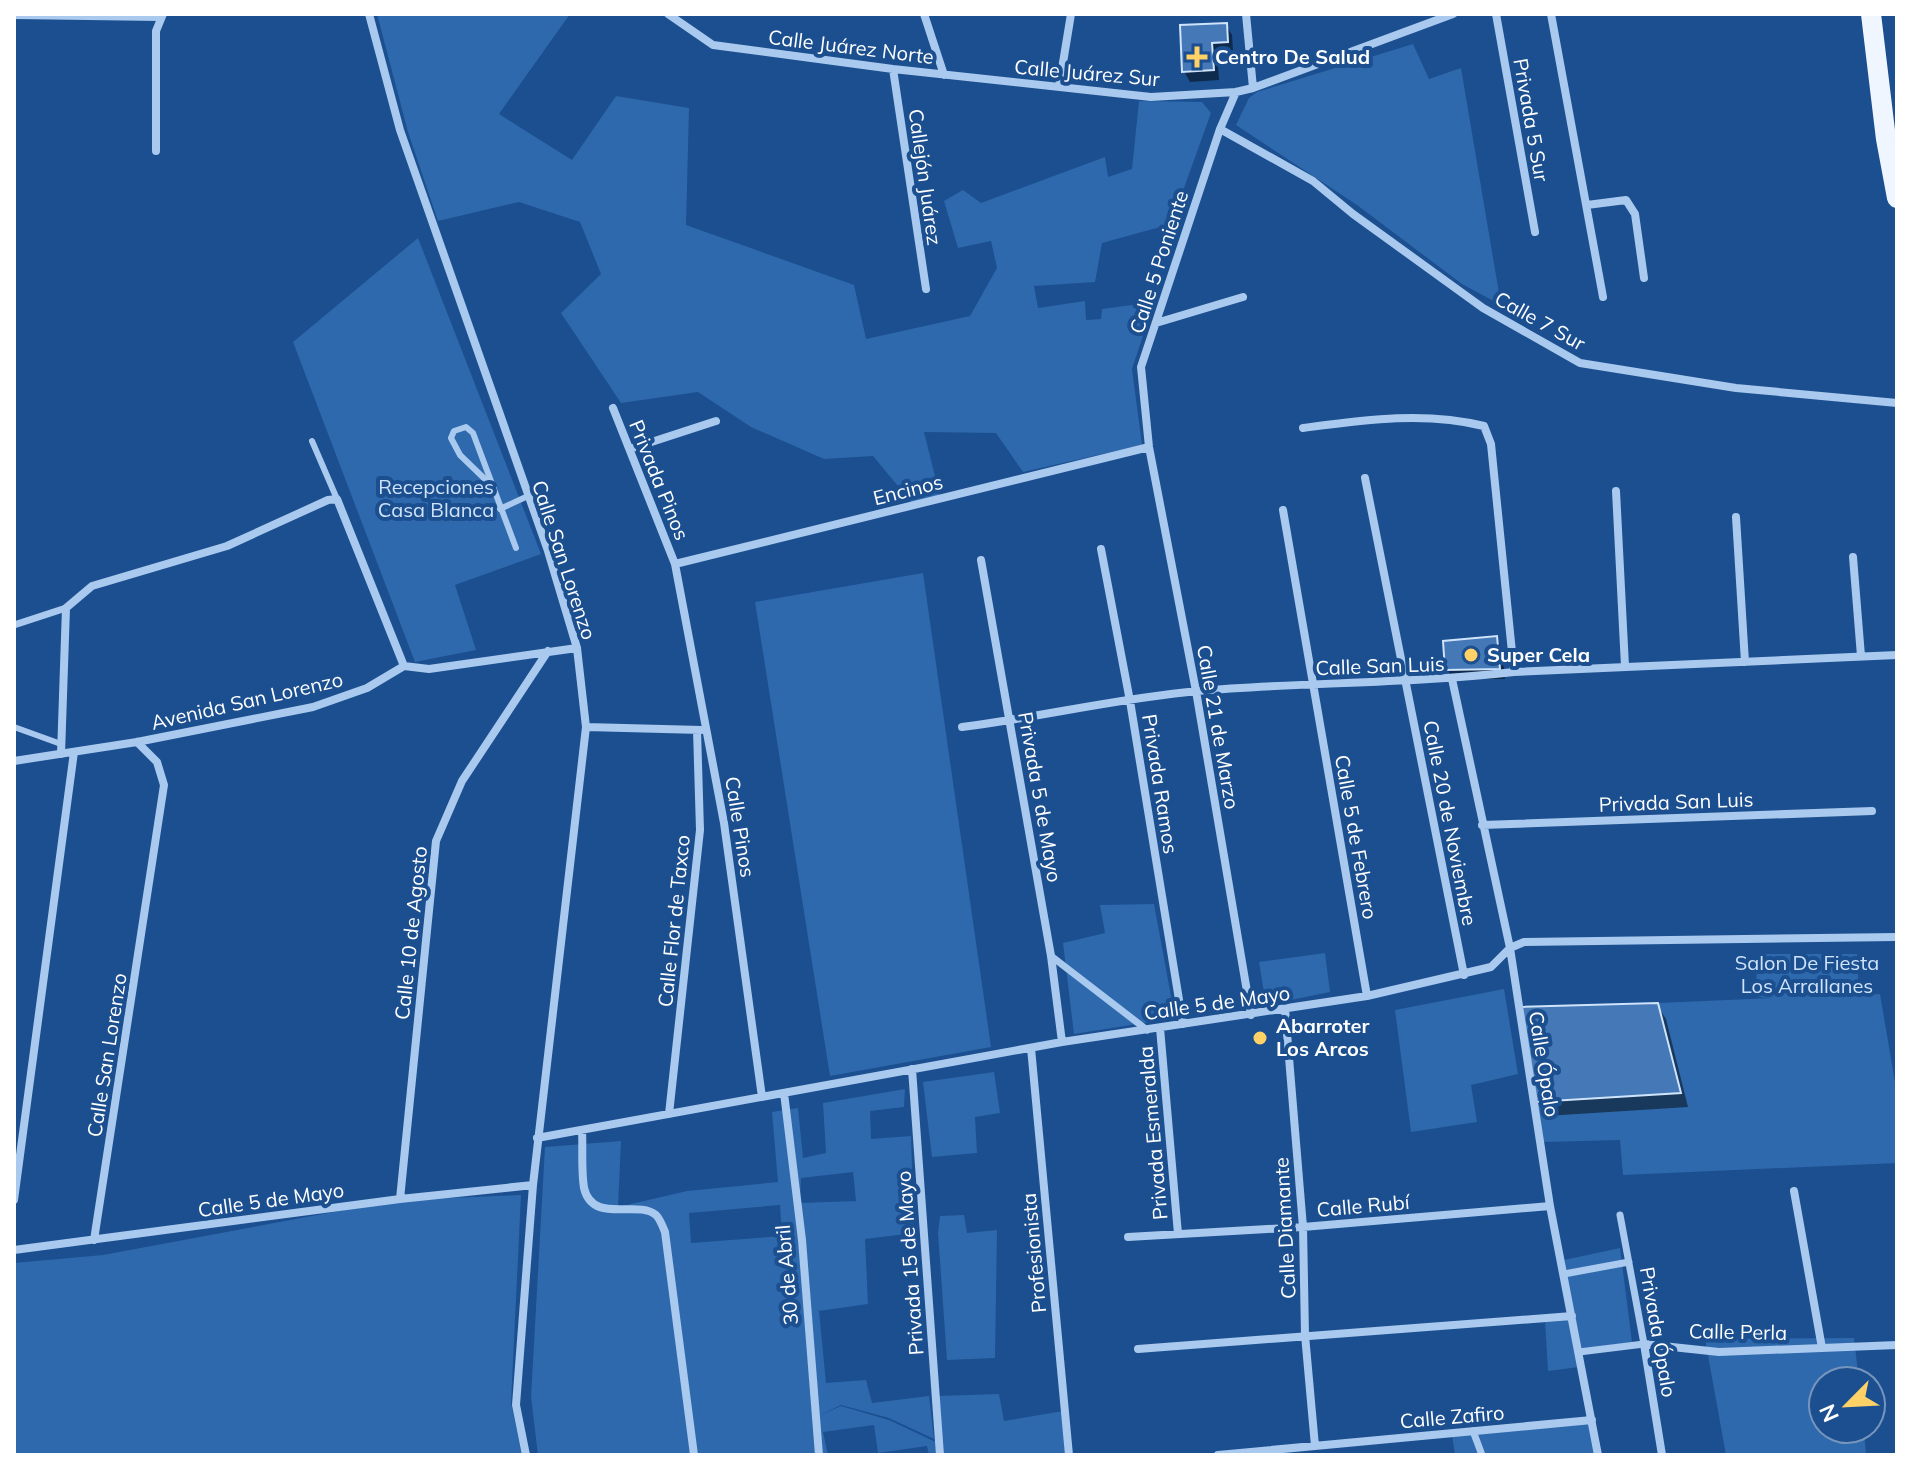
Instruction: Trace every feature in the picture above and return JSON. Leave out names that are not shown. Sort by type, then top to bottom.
[{"type":"main road","points":[[1871,14],[1896,194]]},
{"type":"street","name":"Calle San Lorenzo","points":[[369,14],[400,130],[430,222],[528,496],[577,648],[586,727],[533,1185],[516,1405],[526,1455]]},
{"type":"street","name":"Calle Juárez Norte","points":[[668,14],[713,45],[944,75]]},
{"type":"street","points":[[924,14],[944,75]]},
{"type":"street","points":[[1059,87],[1071,14]]},
{"type":"street","points":[[1246,14],[1253,88]]},
{"type":"street","name":"Calle Juárez Sur","points":[[944,75],[1151,97],[1236,92],[1453,14]]},
{"type":"street","name":"Privada 5 Sur","points":[[1496,14],[1535,232]]},
{"type":"street","points":[[1551,14],[1603,297]]},
{"type":"street","points":[[14,15],[161,16],[156,31],[156,151]]},
{"type":"street","name":"Callejón Juárez","points":[[893,69],[926,289]]},
{"type":"street","name":"Calle 5 Poniente","points":[[1149,447],[1141,367],[1220,129],[1236,92]]},
{"type":"street","name":"Calle 7 Sur","points":[[1220,129],[1313,181],[1353,214],[1483,308],[1580,363],[1736,388],[1897,403]]},
{"type":"street","points":[[1587,205],[1626,200],[1635,214],[1644,278]]},
{"type":"street","points":[[1156,323],[1243,297]]},
{"type":"street","name":"Privada Pinos","points":[[613,408],[675,564]]},
{"type":"street","points":[[1303,428],[1404,416],[1484,426],[1491,444],[1514,672]]},
{"type":"street","points":[[630,449],[716,421]]},
{"type":"street","name":"Encinos","points":[[675,564],[1149,447]]},
{"type":"street","name":"Calle 21 de Marzo","points":[[1149,447],[1196,691],[1251,1015]]},
{"type":"street","name":"Calle 20 de Noviembre","points":[[1365,478],[1464,975]]},
{"type":"street","points":[[1616,491],[1625,666]]},
{"type":"street","points":[[14,625],[66,608],[92,586],[227,546],[316,504],[337,499],[404,666],[429,669],[577,648]]},
{"type":"street","name":"Calle 5 de Febrero","points":[[1283,510],[1367,996]]},
{"type":"street","points":[[1736,517],[1745,662]]},
{"type":"street","name":"Privada Ramos","points":[[1101,549],[1130,701],[1183,1024]]},
{"type":"street","points":[[1853,557],[1861,656]]},
{"type":"street","name":"Privada 5 de Mayo","points":[[981,560],[1051,956],[1062,1042]]},
{"type":"street","name":"Calle Pinos","points":[[675,564],[702,730],[724,823],[762,1097]]},
{"type":"street","points":[[61,749],[66,608]]},
{"type":"street","name":"Calle 10 de Agosto","points":[[400,1199],[436,841],[462,781],[548,651]]},
{"type":"street","name":"Calle San Luis","points":[[962,727],[1196,691],[1404,678],[1452,679],[1625,666],[1897,655]]},
{"type":"street","name":"Avenida San Lorenzo","points":[[14,761],[61,749],[74,752],[137,742],[313,707],[367,688],[404,666]]},
{"type":"street","name":"Calle Ópalo","points":[[1452,679],[1510,948],[1550,1206],[1598,1455]]},
{"type":"street","points":[[586,727],[702,730]]},
{"type":"street","name":"Calle Flor de Taxco","points":[[669,1114],[700,830],[702,730]]},
{"type":"street","name":"Calle San Lorenzo","points":[[94,1240],[164,785],[157,762],[137,742]]},
{"type":"street","points":[[14,1200],[74,752]]},
{"type":"street","name":"Privada San Luis","points":[[1482,825],[1872,811]]},
{"type":"street","name":"Calle 5 de Mayo","points":[[537,1138],[1062,1042],[1367,996],[1491,967],[1510,948],[1524,942],[1897,937]]},
{"type":"street","points":[[1051,956],[1147,1030]]},
{"type":"street","name":"Calle Diamante","points":[[1285,1009],[1303,1227],[1305,1335],[1315,1446]]},
{"type":"street","name":"Privada Esmeralda","points":[[1160,1028],[1178,1234]]},
{"type":"street","name":"Profesionista","points":[[1031,1048],[1069,1455]]},
{"type":"street","name":"Privada 15 de Mayo","points":[[912,1069],[940,1455]]},
{"type":"street","name":"30 de Abril","points":[[784,1093],[802,1240],[819,1455]]},
{"type":"street","points":[[582,1130],[584,1187],[589,1198],[596,1205],[617,1211],[642,1209],[656,1215],[665,1232],[694,1455]]},
{"type":"street","name":"Calle 5 de Mayo","points":[[14,1250],[400,1199],[533,1185]]},
{"type":"street","points":[[1794,1191],[1822,1348]]},
{"type":"street","name":"Calle Rubí","points":[[1128,1237],[1303,1227],[1550,1206]]},
{"type":"street","name":"Privada Ópalo","points":[[1620,1215],[1662,1455]]},
{"type":"street","points":[[1564,1274],[1629,1262]]},
{"type":"street","points":[[1138,1349],[1572,1316]]},
{"type":"street","name":"Calle Perla","points":[[1579,1352],[1644,1344],[1719,1352],[1897,1345]]},
{"type":"street","name":"Calle Zafiro","points":[[1218,1455],[1592,1420]]},
{"type":"street","points":[[1473,1431],[1482,1455]]},
{"type":"lane","points":[[491,485],[460,455],[451,438],[454,431],[470,428],[516,548]]},
{"type":"lane","points":[[312,441],[337,499]]},
{"type":"lane","points":[[500,509],[528,496]]},
{"type":"lane","points":[[14,727],[61,749]]},
{"type":"green space","points":[[377,14],[570,14],[499,114],[572,160],[616,96],[689,108],[686,225],[854,285],[866,339],[970,316],[997,268],[991,241],[958,248],[944,201],[963,190],[981,203],[1105,157],[1108,177],[1132,169],[1139,101],[1202,102],[1211,113],[1171,224],[1102,243],[1095,282],[1034,286],[1038,308],[1085,301],[1086,320],[1101,319],[1102,309],[1154,302],[1132,369],[1142,445],[1023,472],[996,433],[924,432],[940,496],[912,503],[873,456],[824,459],[751,427],[698,392],[621,403],[561,313],[601,274],[580,222],[519,202],[438,221],[408,132]]},
{"type":"green space","points":[[1413,44],[1429,79],[1461,68],[1501,305],[1462,284],[1357,205],[1236,125],[1249,98],[1257,92]]},
{"type":"green space","name":"Recepciones Casa Blanca","points":[[418,238],[541,554],[455,585],[476,650],[415,662],[293,342]]},
{"type":"green space","points":[[923,573],[991,1047],[830,1076],[755,602]]},
{"type":"green space","points":[[1154,904],[1175,1018],[1074,1034],[1063,943],[1105,933],[1100,905]]},
{"type":"green space","points":[[1325,953],[1330,992],[1266,1005],[1259,962]]},
{"type":"green space","name":"Salon De Fiesta Los Arrallanes","points":[[1757,954],[1857,954],[1859,995],[1880,994],[1897,1094],[1897,1163],[1623,1175],[1620,1140],[1543,1142],[1535,1102],[1680,1093],[1658,1003],[1773,998],[1756,997]]},
{"type":"green space","points":[[1504,989],[1518,1074],[1471,1085],[1477,1122],[1411,1132],[1395,1010]]},
{"type":"green space","points":[[994,1072],[1000,1113],[975,1117],[977,1153],[932,1157],[923,1082]]},
{"type":"green space","points":[[905,1089],[904,1107],[870,1111],[871,1139],[911,1136],[914,1233],[865,1239],[868,1304],[819,1311],[826,1383],[866,1380],[872,1403],[929,1396],[934,1439],[889,1418],[841,1405],[816,1417],[841,1406],[889,1420],[940,1444],[937,1396],[999,1394],[1004,1421],[1063,1411],[1068,1455],[929,1455],[927,1446],[878,1453],[874,1425],[823,1432],[828,1455],[538,1455],[531,1397],[545,1147],[621,1141],[618,1207],[687,1191],[778,1182],[772,1112],[798,1108],[803,1158],[826,1153],[823,1103]],"holes":[[[853,1172],[856,1201],[800,1203],[801,1178]],[[780,1205],[782,1236],[691,1243],[689,1213]]]},
{"type":"green space","points":[[521,1195],[511,1403],[522,1455],[14,1455],[14,1263],[103,1255],[398,1200]]},
{"type":"green space","points":[[964,1215],[967,1233],[997,1230],[995,1358],[947,1360],[938,1233],[940,1216]]},
{"type":"green space","points":[[1620,1248],[1632,1342],[1581,1349],[1564,1260]]},
{"type":"green space","points":[[1571,1317],[1579,1367],[1548,1371],[1545,1320]]},
{"type":"green space","points":[[1854,1338],[1857,1365],[1807,1365],[1807,1445],[1865,1445],[1866,1455],[1726,1455],[1705,1339]]},
{"type":"green space","points":[[1589,1423],[1595,1455],[1455,1455],[1452,1435]]},
{"type":"building","name":"Centro De Salud","points":[[1227,23],[1228,42],[1212,43],[1214,70],[1182,72],[1180,25]]},
{"type":"building","name":"Super Cela","points":[[1497,636],[1500,669],[1445,670],[1443,641]]},
{"type":"building","points":[[1658,1003],[1681,1093],[1535,1102],[1519,1007]]},
{"type":"place","name":"Centro De Salud","points":[[1197,57]]},
{"type":"place","name":"Super Cela","points":[[1471,655]]},
{"type":"place","name":"Abarroter Los Arcos","points":[[1260,1038]]}]
